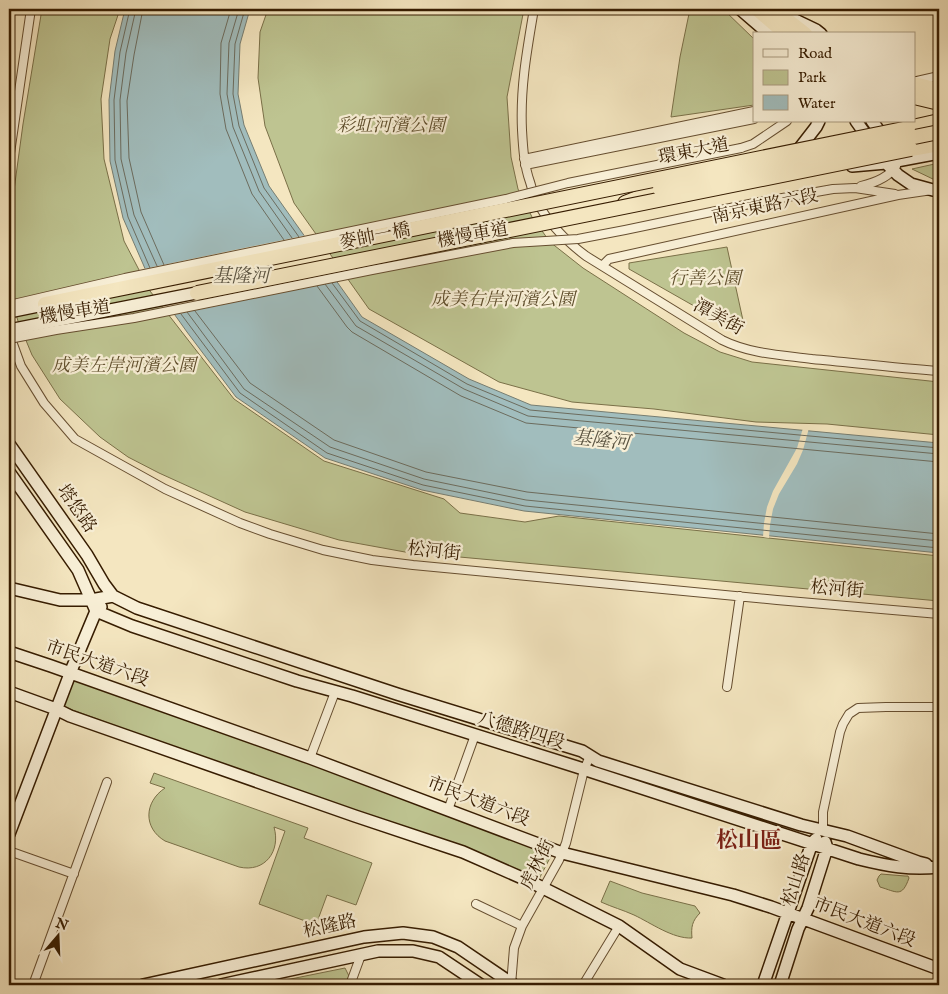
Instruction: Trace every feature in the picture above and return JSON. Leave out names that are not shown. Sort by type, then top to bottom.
[{"type":"highway","points":[[757,9],[784,32]]},
{"type":"highway","points":[[773,9],[802,32]]},
{"type":"highway","points":[[916,82],[939,90]]},
{"type":"highway","points":[[916,97],[939,103]]},
{"type":"highway","name":"環東大道","points":[[603,190],[939,120]]},
{"type":"highway","points":[[603,211],[660,189],[939,132]]},
{"type":"highway","points":[[603,211],[939,144]]},
{"type":"highway","points":[[603,190],[660,189]]},
{"type":"highway","name":"麥帥一橋","points":[[9,313],[45,304],[603,190]]},
{"type":"highway","name":"麥帥一橋","points":[[9,336],[47,323],[603,211]]},
{"type":"main road","points":[[740,9],[767,32]]},
{"type":"main road","points":[[783,13],[803,32]]},
{"type":"main road","points":[[783,13],[818,32]]},
{"type":"main road","points":[[799,149],[939,120]]},
{"type":"main road","points":[[799,149],[818,122]]},
{"type":"main road","points":[[857,122],[893,165]]},
{"type":"main road","points":[[873,122],[880,132],[898,175],[911,184],[936,190]]},
{"type":"main road","name":"麥帥一橋","points":[[9,313],[799,149]]},
{"type":"main road","name":"南京東路六段","points":[[748,181],[800,172],[893,165],[939,153]]},
{"type":"main road","name":"麥帥一橋","points":[[9,336],[748,181]]},
{"type":"main road","name":"塔悠路","points":[[9,444],[114,596]]},
{"type":"main road","name":"塔悠路","points":[[9,472],[78,570],[96,611]]},
{"type":"main road","points":[[9,588],[60,600],[91,600],[114,596]]},
{"type":"main road","points":[[9,834],[56,709],[96,611],[114,596]]},
{"type":"main road","name":"八德路四段","points":[[114,596],[137,608],[397,694],[582,751],[598,761],[801,825],[847,836],[918,862],[939,866]]},
{"type":"main road","name":"八德路四段","points":[[96,611],[141,629],[297,681],[584,770],[859,859],[882,865],[920,869],[939,866]]},
{"type":"main road","name":"市民大道六段","points":[[9,652],[310,758],[562,853],[733,895],[788,913],[939,969]]},
{"type":"main road","points":[[9,692],[70,716],[463,852],[528,881],[619,926],[680,969],[723,985]]},
{"type":"main road","name":"松山路","points":[[763,985],[812,843],[823,830]]},
{"type":"main road","name":"松山路","points":[[780,985],[798,929],[808,908],[826,848],[823,830]]},
{"type":"main road","name":"松隆路","points":[[143,985],[364,937],[403,933],[433,937],[458,947],[512,985]]},
{"type":"main road","name":"松隆路","points":[[222,985],[378,951],[413,951],[439,957],[481,985]]},
{"type":"street","points":[[9,160],[10,133],[31,9]]},
{"type":"street","name":"潭美街","points":[[534,9],[522,88],[521,111],[524,162],[536,199],[549,220],[566,241],[602,266],[736,347],[757,352],[939,371]]},
{"type":"street","points":[[916,82],[939,76]]},
{"type":"street","points":[[524,162],[753,111]]},
{"type":"street","points":[[524,162],[753,119]]},
{"type":"street","name":"機慢車道","points":[[9,305],[125,278],[741,148],[753,144],[784,122]]},
{"type":"street","name":"機慢車道","points":[[9,336],[134,318],[513,243],[578,239],[759,202],[833,189],[854,188],[873,184],[893,165]]},
{"type":"street","name":"機慢車道","points":[[854,188],[898,195]]},
{"type":"street","name":"南京東路六段","points":[[602,266],[609,259],[898,195],[936,190]]},
{"type":"street","name":"松河街","points":[[9,336],[21,366],[44,403],[75,439],[165,489],[220,514],[270,534],[323,550],[395,563],[939,614]]},
{"type":"street","points":[[727,687],[740,596]]},
{"type":"street","points":[[310,758],[334,692]]},
{"type":"street","points":[[823,830],[823,812],[840,732],[849,714],[858,708],[939,707]]},
{"type":"street","points":[[448,810],[475,736]]},
{"type":"street","name":"虎林街","points":[[512,985],[514,948],[522,926],[566,843],[584,770],[590,756]]},
{"type":"street","points":[[33,985],[107,782]]},
{"type":"street","points":[[9,850],[74,874]]},
{"type":"street","points":[[476,904],[522,926]]},
{"type":"street","points":[[583,985],[619,926]]},
{"type":"street","points":[[350,985],[362,955]]},
{"type":"green space","name":"成美左岸河濱公園","points":[[42,9],[120,9],[110,39],[101,99],[104,159],[124,241],[150,291],[234,399],[324,461],[444,499],[460,513],[525,522],[559,516],[939,556],[939,601],[405,552],[339,540],[245,512],[128,457],[100,437],[60,399],[32,355],[9,293],[9,227],[23,124]]},
{"type":"green space","points":[[268,9],[524,9],[507,97],[511,157],[518,189],[532,217],[550,242],[583,268],[684,333],[720,352],[752,362],[939,382],[939,435],[827,424],[756,422],[654,409],[572,402],[499,382],[369,309],[294,203],[265,126],[258,78],[260,32]]},
{"type":"green space","points":[[690,9],[723,9],[753,38],[753,105],[671,117],[680,57]]},
{"type":"green space","points":[[939,163],[939,181],[912,169]]},
{"type":"green space","name":"行善公園","points":[[727,247],[744,325],[731,327],[629,269],[629,263]]},
{"type":"green space","points":[[74,675],[550,854],[551,856],[539,879],[486,858],[358,815],[62,706]]},
{"type":"green space","points":[[154,773],[308,828],[304,838],[372,863],[356,905],[327,895],[316,925],[259,904],[285,831],[274,827],[276,836],[273,852],[263,863],[256,867],[248,868],[239,867],[165,841],[158,836],[150,822],[150,807],[153,800],[165,788],[150,783]]},
{"type":"green space","points":[[881,874],[908,876],[909,878],[904,889],[895,892],[880,887],[877,880]]},
{"type":"green space","points":[[610,881],[642,893],[695,906],[700,913],[693,924],[692,938],[677,936],[634,915],[601,902]]},
{"type":"green space","points":[[345,968],[349,976],[345,985],[261,985]]},
{"type":"water","name":"基隆河","points":[[125,9],[250,9],[240,44],[238,94],[244,125],[269,186],[362,317],[469,379],[531,405],[939,443],[939,553],[524,511],[422,490],[325,458],[236,397],[150,280],[123,218],[110,161],[109,100],[115,51]]},
{"type":"pier","points":[[307,235],[340,281],[173,315],[148,281],[143,269]]},
{"type":"pier","points":[[803,428],[809,428],[803,450],[773,509],[769,538],[763,537],[767,507],[773,491],[797,448]]},
{"type":"district","name":"松山區","points":[[749,841]]},
{"type":"park label","name":"彩虹河濱公園","points":[[391,126]]},
{"type":"park label","name":"成美右岸河濱公園","points":[[503,300]]}]
